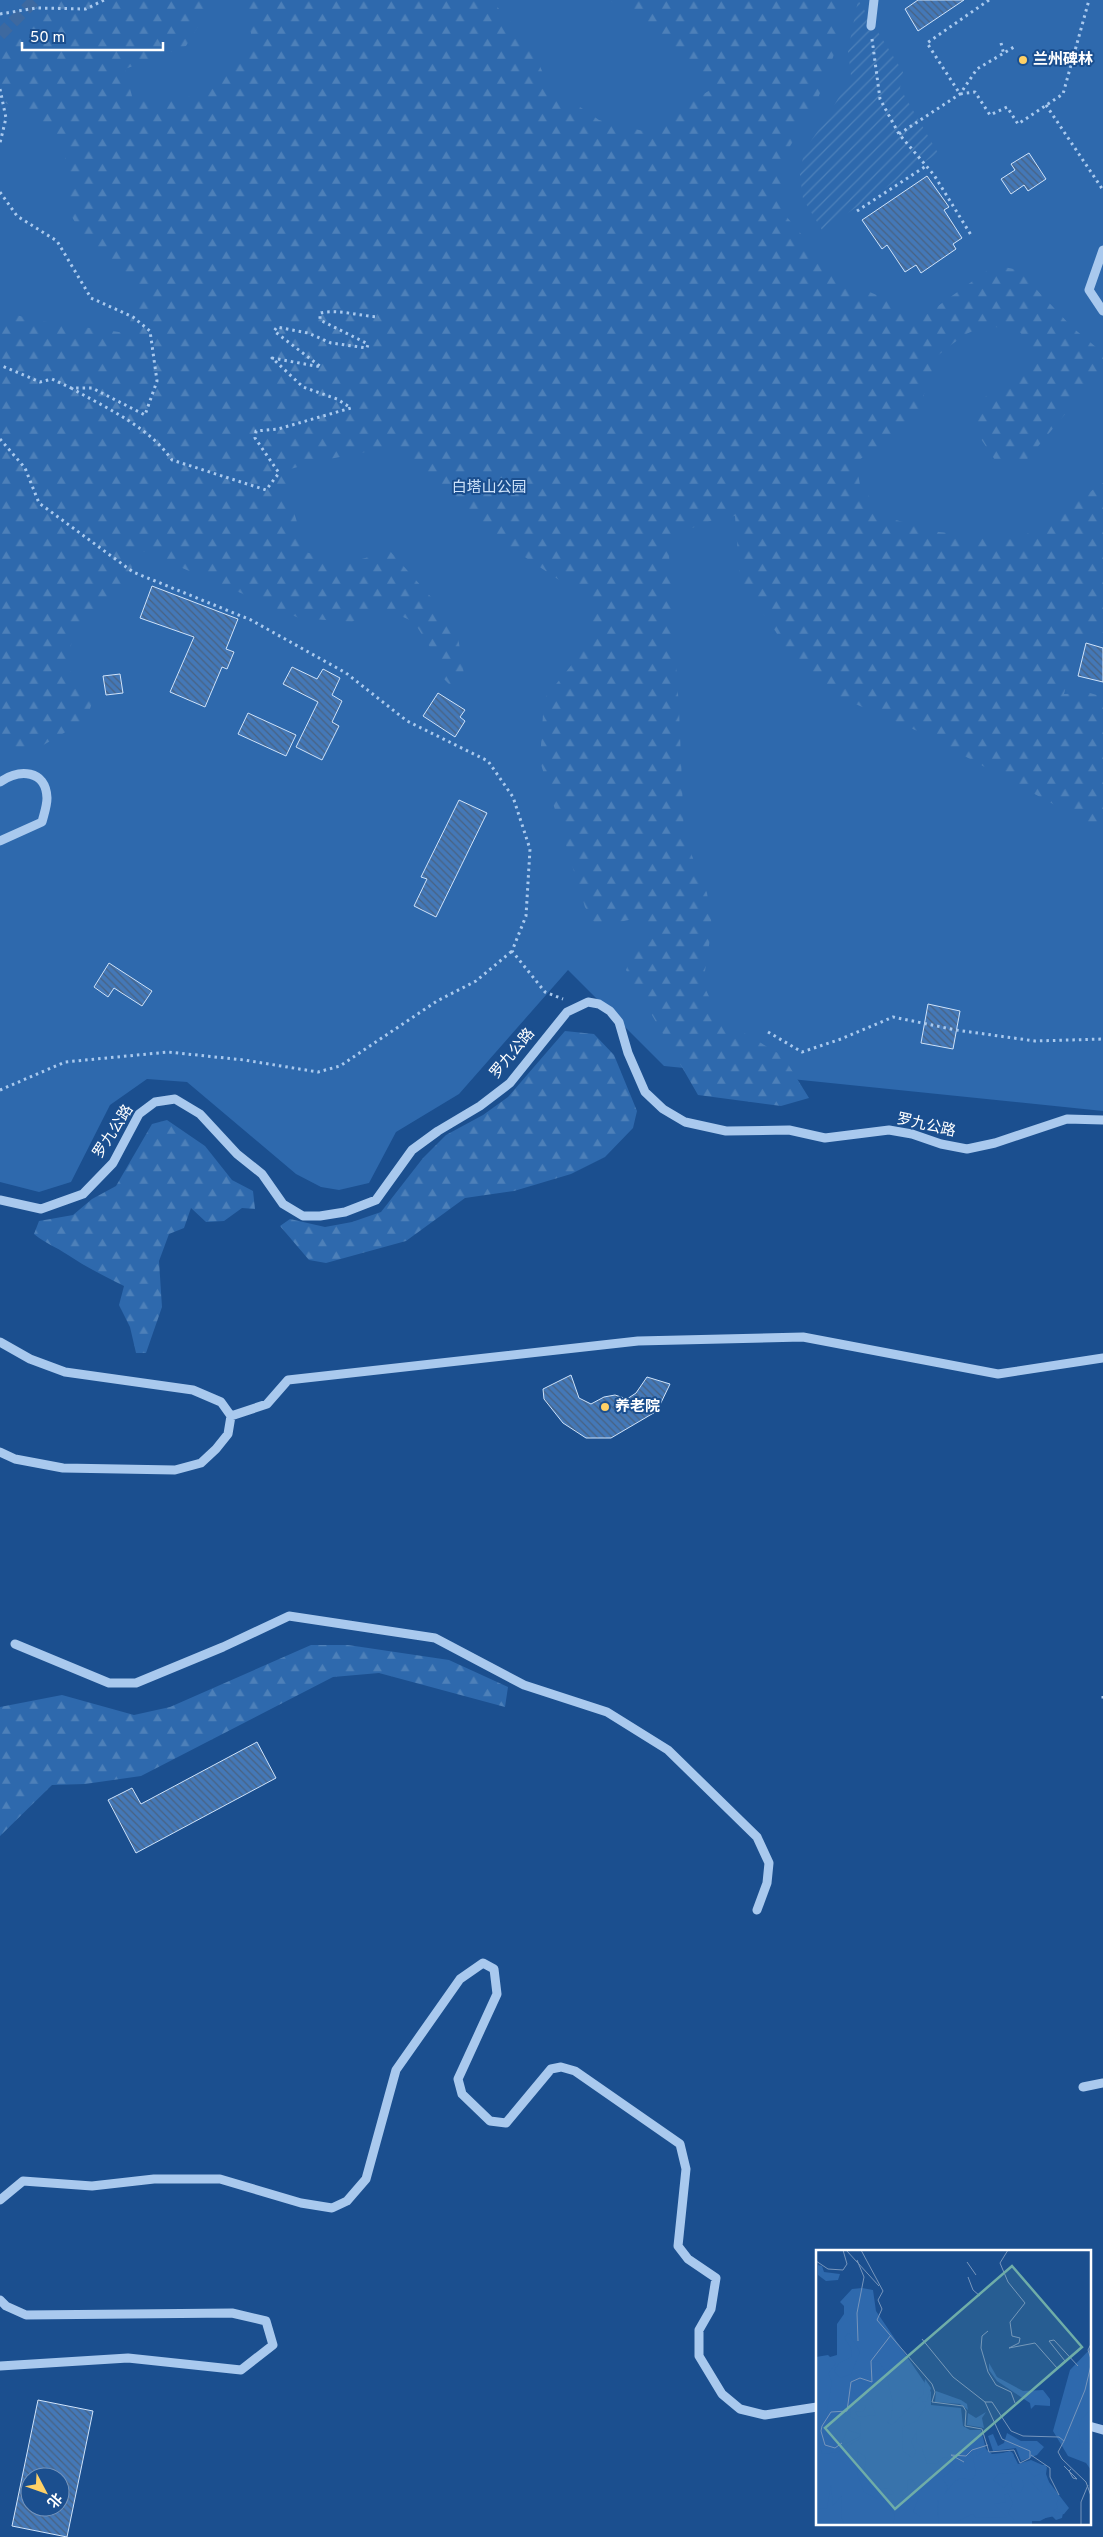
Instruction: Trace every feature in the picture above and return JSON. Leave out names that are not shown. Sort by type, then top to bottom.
[{"type":"street","points":[[871,26],[874,0]]},
{"type":"street","points":[[1103,250],[1089,290],[1103,311]]},
{"type":"street","points":[[0,782],[28,772],[40,778],[46,788],[47,800],[42,822],[0,842]]},
{"type":"street","name":"罗九公路","points":[[0,1200],[41,1209],[83,1194],[114,1163],[139,1114],[156,1102],[174,1099],[200,1114],[237,1154],[262,1174],[283,1204],[303,1216],[320,1216],[345,1212],[376,1200],[412,1150],[438,1131],[480,1106],[510,1082],[567,1012],[588,1002],[599,1004],[610,1011],[619,1022],[628,1053],[645,1092],[663,1109],[685,1122],[726,1131],[789,1130],[825,1138],[889,1130],[912,1134],[941,1144],[967,1149],[995,1143],[1067,1119],[1103,1120]]},
{"type":"street","points":[[231,1416],[267,1404],[288,1380],[638,1341],[803,1336],[998,1374],[1103,1358]]},
{"type":"street","points":[[0,1342],[30,1359],[65,1372],[193,1390],[221,1402],[231,1416],[228,1434],[216,1449],[201,1463],[175,1470],[64,1468],[15,1458],[0,1452]]},
{"type":"street","points":[[15,1644],[109,1683],[136,1683],[223,1647],[289,1616],[436,1638],[524,1685],[607,1712],[668,1750],[757,1837],[769,1863],[767,1883],[758,1910]]},
{"type":"street","points":[[0,2200],[23,2181],[92,2186],[154,2179],[220,2179],[301,2203],[332,2208],[347,2201],[366,2179],[396,2070],[460,1979],[483,1963],[494,1969],[497,1994],[458,2080],[462,2094],[490,2121],[506,2123],[551,2069],[561,2067],[576,2071],[680,2144],[686,2169],[678,2246],[688,2259],[716,2278],[711,2309],[699,2330],[699,2356],[722,2394],[740,2409],[765,2415],[816,2407]]},
{"type":"street","points":[[1083,2086],[1103,2083]]},
{"type":"street","points":[[0,2300],[6,2306],[26,2315],[232,2313],[266,2321],[273,2346],[241,2370],[128,2358],[0,2366]]},
{"type":"street","points":[[1090,2426],[1103,2430]]},
{"type":"path","points":[[0,14],[36,8],[86,9],[104,0]]},
{"type":"path","points":[[960,94],[927,43],[989,0]]},
{"type":"path","points":[[960,94],[974,92],[990,115],[1007,108],[1018,124],[1063,94],[1089,0]]},
{"type":"path","points":[[871,26],[880,99],[898,134],[926,166],[971,235]]},
{"type":"path","points":[[1001,43],[1004,55]]},
{"type":"path","points":[[898,134],[960,94],[977,68],[1004,55],[1014,47]]},
{"type":"path","points":[[0,89],[6,118],[0,143]]},
{"type":"path","points":[[1046,105],[1103,190]]},
{"type":"path","points":[[857,212],[926,166]]},
{"type":"path","points":[[0,192],[17,216],[57,241],[91,298],[133,317],[150,331],[157,381],[145,415],[92,388],[71,388]]},
{"type":"path","points":[[0,365],[40,382],[52,379],[71,388],[127,420],[163,448],[172,460],[266,490],[279,473],[256,438],[256,431],[278,428],[351,408],[337,399],[303,387],[272,358],[321,367],[274,331],[277,327],[308,333],[331,343],[367,348],[368,344],[320,320],[320,313],[330,311],[379,317]]},
{"type":"path","points":[[0,439],[25,468],[39,503],[133,572],[251,620],[346,674],[407,721],[488,761],[513,797],[530,848],[526,916],[512,951],[476,981],[437,1001],[340,1066],[318,1072],[244,1060],[168,1052],[66,1062],[0,1090]]},
{"type":"path","points":[[512,951],[545,992],[564,999],[587,997],[588,1002]]},
{"type":"path","points":[[768,1032],[802,1052],[841,1039],[894,1017],[956,1030],[1035,1041],[1103,1039]]},
{"type":"path","points":[[1103,1696],[1103,1702]]},
{"type":"green space","name":"白塔山公园","points":[[0,0],[1103,0],[1103,1111],[664,1066],[568,970],[459,1094],[396,1132],[369,1183],[339,1190],[321,1187],[296,1174],[187,1082],[147,1079],[110,1105],[71,1182],[39,1192],[0,1182]]},
{"type":"green space","points":[[37,0],[203,0],[205,15],[186,46],[125,69],[133,100],[153,102],[207,93],[248,54],[251,33],[243,12],[251,0],[491,0],[519,31],[539,64],[548,85],[599,120],[651,133],[680,108],[712,89],[610,0],[839,0],[841,35],[816,104],[779,164],[786,216],[838,278],[924,316],[995,265],[1018,270],[1072,327],[1103,353],[1103,369],[1024,463],[997,463],[973,427],[976,402],[1033,369],[1036,350],[1017,329],[984,326],[964,335],[937,356],[919,409],[897,434],[856,462],[860,485],[885,517],[939,532],[1018,540],[1103,483],[1103,633],[1095,631],[1080,635],[1064,694],[1090,693],[1103,697],[1103,831],[922,733],[837,696],[797,671],[776,632],[740,581],[735,516],[718,518],[674,535],[669,554],[679,709],[684,836],[707,893],[712,926],[703,984],[720,1019],[783,1056],[809,1098],[781,1106],[698,1095],[626,970],[634,951],[661,927],[633,919],[597,927],[585,907],[540,761],[544,699],[591,641],[593,606],[574,590],[471,521],[397,446],[319,461],[287,470],[290,499],[306,552],[344,564],[390,551],[456,625],[464,674],[457,692],[439,674],[433,652],[414,622],[379,606],[352,622],[299,618],[133,547],[131,586],[72,640],[67,668],[79,679],[92,703],[86,720],[40,747],[0,748],[0,311],[40,321],[126,333],[141,290],[94,255],[72,217],[64,147],[42,122],[0,100],[0,44],[24,28]]},
{"type":"green space","points":[[858,0],[903,72],[900,88],[938,153],[822,230],[803,199],[800,175],[804,151],[828,116],[851,76],[848,51]]},
{"type":"green space","points":[[565,1031],[594,1034],[614,1055],[637,1111],[633,1128],[605,1157],[571,1174],[514,1191],[465,1198],[406,1241],[326,1263],[309,1260],[280,1226],[290,1219],[325,1227],[352,1222],[381,1212],[423,1158],[446,1135],[483,1115],[508,1097]]},
{"type":"green space","points":[[167,1120],[205,1146],[232,1180],[253,1191],[255,1209],[242,1208],[224,1221],[206,1222],[191,1208],[184,1228],[169,1234],[159,1261],[162,1307],[146,1353],[136,1353],[130,1327],[119,1305],[124,1286],[88,1267],[34,1234],[39,1221],[73,1215],[92,1199],[116,1186],[152,1124]]},
{"type":"green space","points":[[311,1645],[348,1645],[449,1660],[508,1687],[505,1707],[379,1673],[333,1677],[141,1776],[85,1784],[52,1785],[0,1836],[0,1707],[62,1695],[134,1715],[170,1707]]},
{"type":"building","points":[[918,0],[964,0],[918,31],[905,9]]},
{"type":"building","points":[[1029,153],[1046,179],[1028,191],[1024,185],[1011,194],[1001,179],[1015,170],[1011,164]]},
{"type":"building","points":[[927,176],[949,207],[944,210],[962,238],[953,244],[956,249],[921,273],[916,265],[905,272],[887,245],[882,249],[862,220]]},
{"type":"building","points":[[152,586],[238,619],[226,649],[234,652],[227,669],[222,667],[205,707],[170,692],[194,637],[140,618]]},
{"type":"building","points":[[1086,643],[1103,648],[1103,682],[1078,676]]},
{"type":"building","points":[[292,667],[317,679],[323,669],[340,678],[332,695],[342,701],[332,722],[339,726],[322,760],[296,747],[318,702],[283,684]]},
{"type":"building","points":[[120,674],[123,693],[106,695],[103,676]]},
{"type":"building","points":[[438,693],[465,710],[460,717],[465,721],[455,737],[423,716]]},
{"type":"building","points":[[248,713],[296,735],[286,756],[238,734]]},
{"type":"building","points":[[459,800],[487,813],[436,917],[414,906],[427,879],[421,877]]},
{"type":"building","points":[[109,963],[152,991],[142,1006],[114,988],[108,997],[94,987]]},
{"type":"building","points":[[928,1004],[960,1011],[953,1049],[921,1043]]},
{"type":"building","name":"养老院","points":[[571,1375],[579,1398],[591,1404],[604,1397],[615,1395],[627,1399],[636,1393],[647,1377],[670,1384],[657,1411],[611,1438],[586,1438],[563,1423],[544,1399],[543,1389]]},
{"type":"building","points":[[257,1742],[276,1778],[136,1853],[108,1800],[132,1788],[141,1804]]},
{"type":"building","points":[[38,2400],[93,2411],[67,2537],[12,2526],[20,2487],[20,2517],[70,2517],[70,2467],[24,2467]]},
{"type":"tunnel","points":[[0,35],[35,0]]},
{"type":"place","name":"兰州碑林","points":[[1023,60]]},
{"type":"place","name":"养老院","points":[[605,1407]]}]
